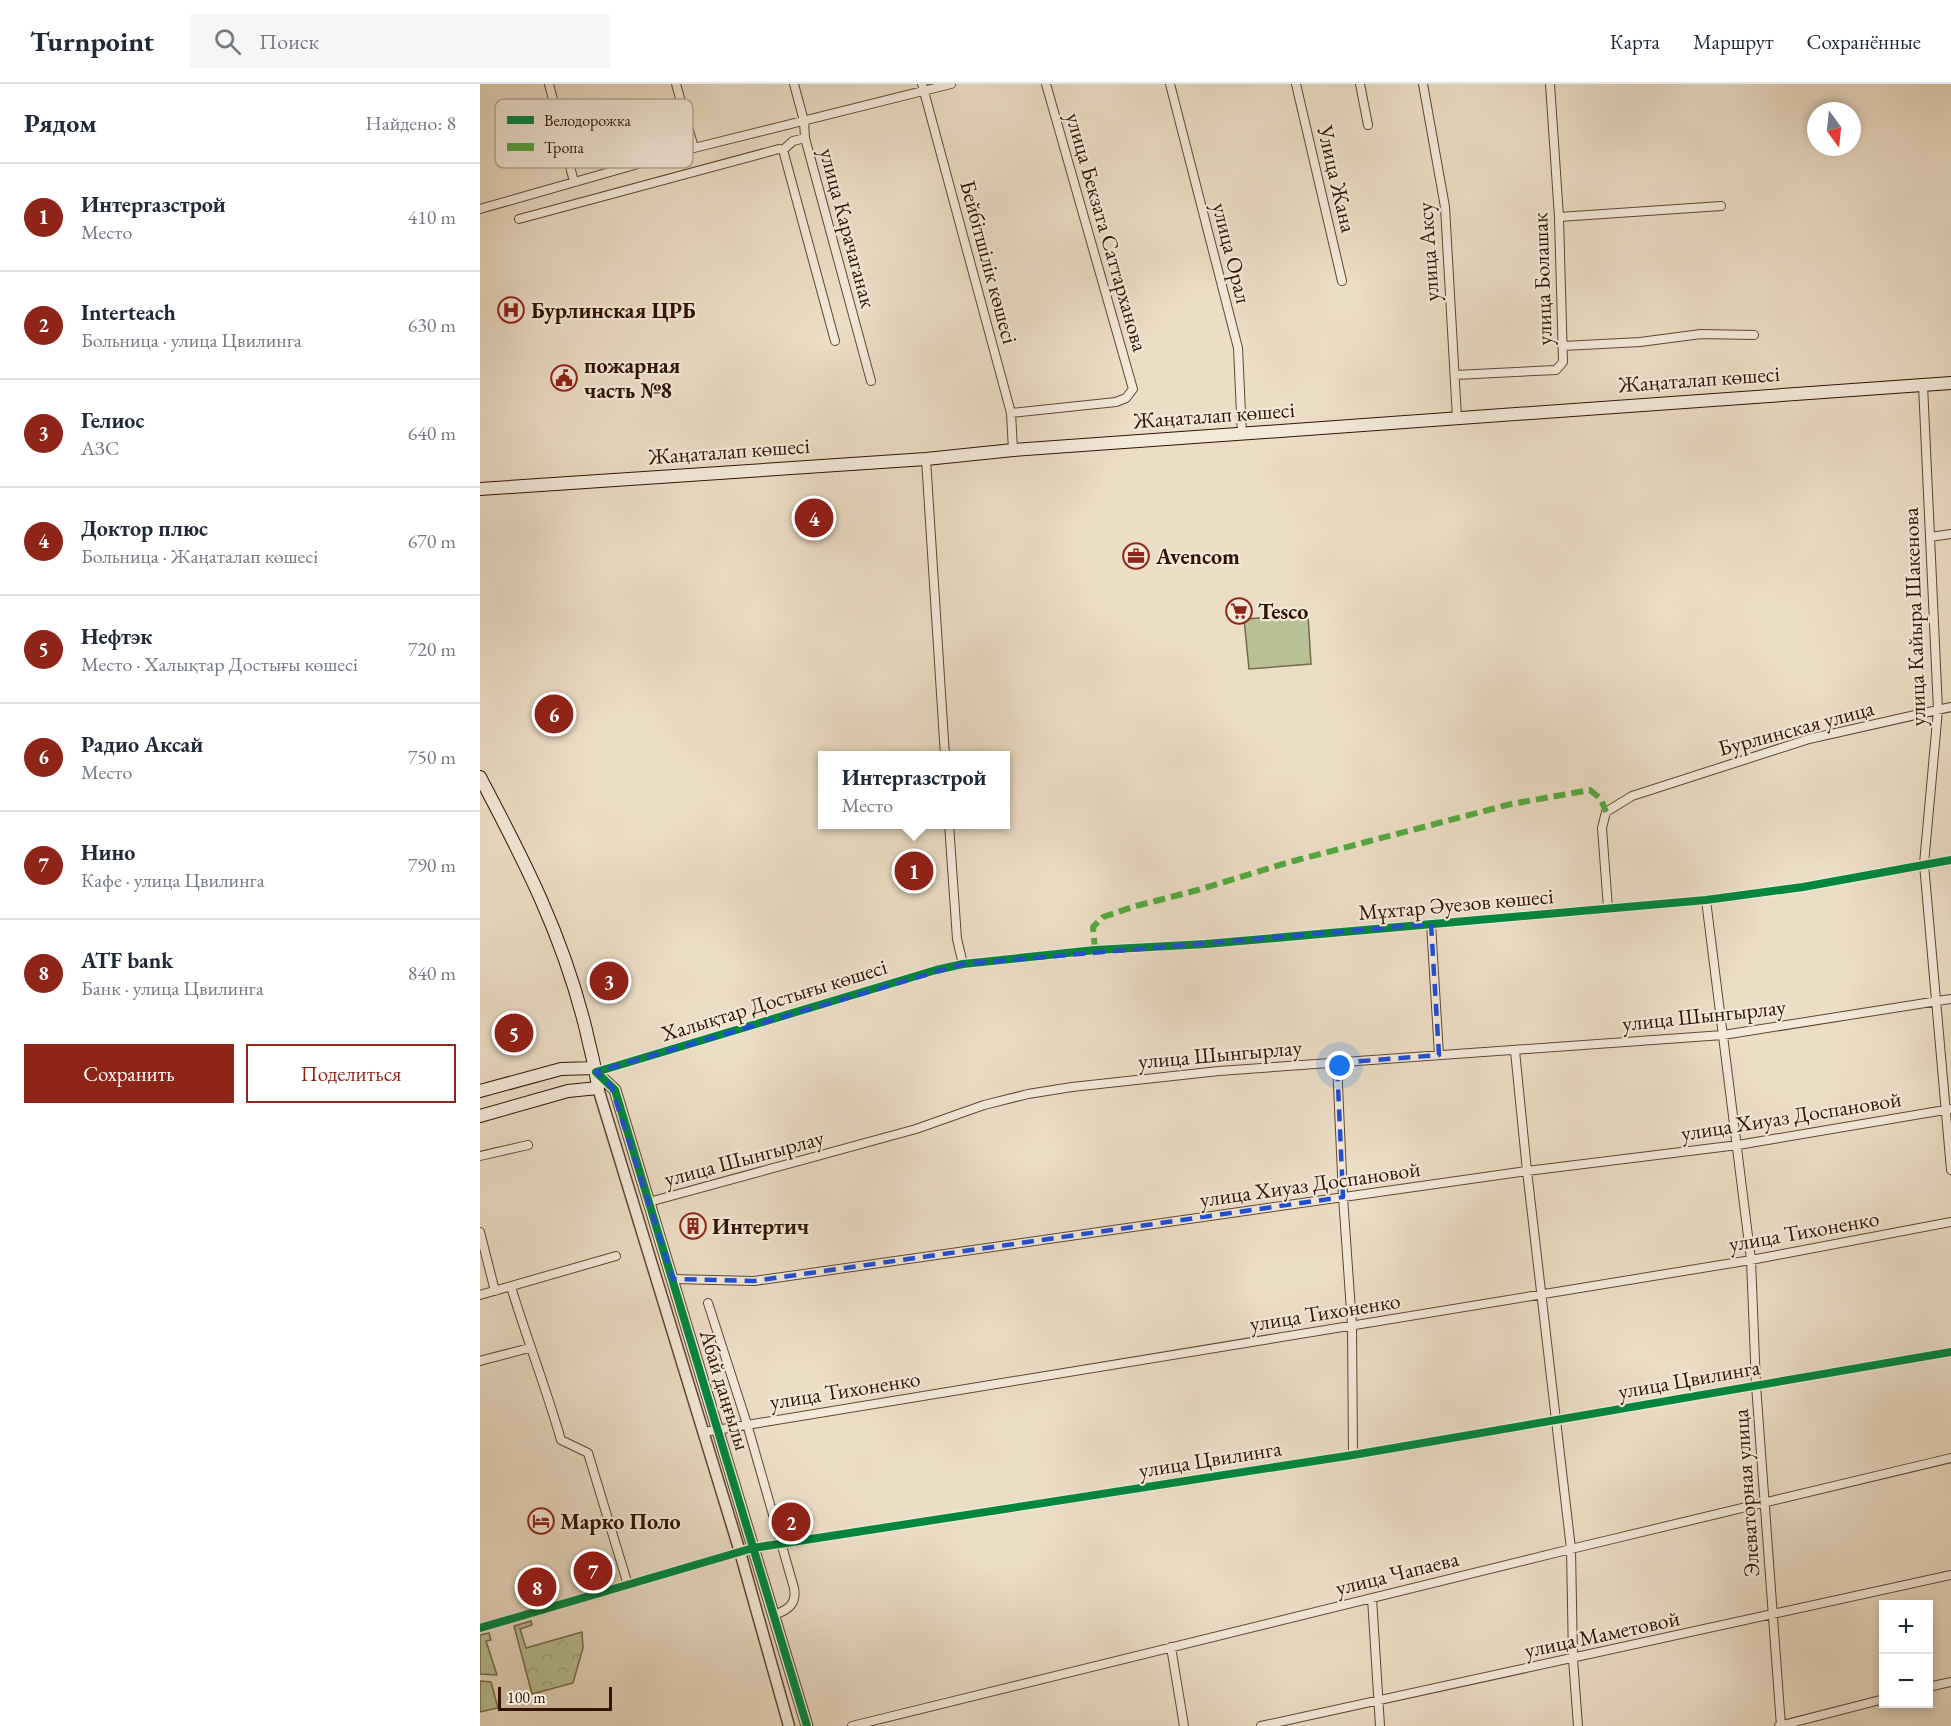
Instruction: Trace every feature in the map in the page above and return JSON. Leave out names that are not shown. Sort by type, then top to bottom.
[{"type":"main road","name":"Жаңаталап көшесі","points":[[480,489],[926,459],[1013,450],[1951,383]]},
{"type":"main road","points":[[480,777],[528,868],[550,919],[570,972],[596,1070],[598,1088],[568,1091],[480,1116]]},
{"type":"main road","name":"Халықтар Достығы көшесі","points":[[480,1092],[561,1069],[596,1070]]},
{"type":"street","points":[[549,84],[553,99]]},
{"type":"street","points":[[676,84],[680,99]]},
{"type":"street","name":"улица Карачаганак","points":[[794,84],[804,121],[805,138],[871,381]]},
{"type":"street","points":[[693,144],[694,148],[804,121],[923,87],[951,84]]},
{"type":"street","name":"улица Бекзата Саттарханова","points":[[1011,413],[1116,402],[1126,398],[1133,389],[1046,84]]},
{"type":"street","name":"улица Орал","points":[[1170,84],[1238,348],[1242,435]]},
{"type":"street","name":"Улица Жана","points":[[1296,84],[1342,281]]},
{"type":"street","points":[[1359,84],[1368,126]]},
{"type":"street","name":"улица Аксу","points":[[1422,84],[1444,207],[1457,418]]},
{"type":"street","name":"улица Болашак","points":[[1455,375],[1556,370],[1563,362],[1559,217],[1550,84]]},
{"type":"street","name":"Бейбітшілік көшесі","points":[[923,87],[1011,413],[1013,450]]},
{"type":"street","points":[[519,219],[779,149],[783,150],[793,141],[805,138]]},
{"type":"street","points":[[783,150],[836,341]]},
{"type":"street","points":[[570,168],[574,182]]},
{"type":"street","points":[[480,210],[623,168]]},
{"type":"street","points":[[1559,217],[1721,206]]},
{"type":"street","points":[[1563,346],[1661,340],[1701,334],[1754,335]]},
{"type":"street","name":"улица Кайыра Шакенова","points":[[1923,385],[1938,710],[1924,864],[1948,1109],[1951,1170]]},
{"type":"street","points":[[926,459],[945,751]]},
{"type":"street","points":[[1930,537],[1951,534]]},
{"type":"street","name":"Бурлинская улица","points":[[1608,908],[1602,828],[1606,812],[1632,796],[1809,739],[1951,707]]},
{"type":"street","points":[[950,829],[957,939],[963,964]]},
{"type":"street","name":"Мұхтар Әуезов көшесі","points":[[963,964],[1095,950],[1206,944],[1706,900],[1803,887],[1951,860]]},
{"type":"street","name":"Элеваторная улица","points":[[1706,900],[1751,1260],[1756,1385],[1780,1726]]},
{"type":"street","points":[[1431,924],[1439,1055]]},
{"type":"street","name":"Халықтар Достығы көшесі","points":[[596,1070],[963,964]]},
{"type":"street","name":"улица Шынгырлау","points":[[649,1203],[916,1129],[984,1105],[1028,1094],[1072,1087],[1208,1072],[1724,1035],[1951,999]]},
{"type":"street","points":[[1515,1050],[1571,1549],[1578,1726]]},
{"type":"street","points":[[1337,1063],[1352,1325],[1353,1455]]},
{"type":"street","name":"Абай даңғылы","points":[[596,1070],[615,1090],[807,1726]]},
{"type":"street","name":"Абай даңғылы","points":[[598,1088],[740,1552],[789,1726]]},
{"type":"street","name":"улица Хиуаз Доспановой","points":[[673,1279],[754,1281],[1343,1197],[1738,1145],[1948,1109]]},
{"type":"street","points":[[480,1156],[528,1145]]},
{"type":"street","name":"улица Тихоненко","points":[[704,1432],[1751,1260],[1951,1222]]},
{"type":"street","points":[[480,1232],[495,1291]]},
{"type":"street","points":[[480,1295],[616,1256]]},
{"type":"street","points":[[511,1287],[529,1348],[539,1367],[561,1440],[588,1454],[628,1585]]},
{"type":"street","points":[[708,1303],[747,1424],[796,1595],[787,1610],[774,1614]]},
{"type":"street","points":[[480,1360],[529,1348]]},
{"type":"street","name":"улица Цвилинга","points":[[480,1628],[753,1548],[1353,1455],[1951,1352]]},
{"type":"street","name":"улица Чапаева","points":[[852,1726],[1951,1458]]},
{"type":"street","name":"улица Маметовой","points":[[1261,1726],[1951,1575]]},
{"type":"street","points":[[1372,1598],[1380,1726]]},
{"type":"street","points":[[1171,1647],[1184,1726]]},
{"type":"street","points":[[1933,1687],[1951,1682]]},
{"type":"street","points":[[1780,1726],[1879,1700]]},
{"type":"highlighted area","points":[[1431,924],[1439,1055],[1337,1063],[1343,1197],[754,1281],[673,1279],[611,1086],[596,1072],[963,964]]},
{"type":"green space","points":[[1308,615],[1311,664],[1249,669],[1244,619]]},
{"type":"green space","points":[[531,1621],[532,1625],[520,1629],[526,1648],[582,1632],[583,1648],[573,1683],[532,1694],[514,1626]]},
{"type":"green space","points":[[489,1633],[491,1640],[486,1641],[497,1675],[480,1674],[480,1635]]},
{"type":"green space","points":[[480,1681],[491,1682],[498,1708],[480,1712]]},
{"type":"marked path","points":[[1095,950],[1093,927],[1103,917],[1286,863],[1511,804],[1590,790],[1601,799],[1606,812]]},
{"type":"cycle path","points":[[807,1726],[615,1090],[596,1072],[936,970],[963,964],[1095,950],[1206,944],[1706,900],[1803,887],[1951,860]]},
{"type":"cycle path","points":[[480,1628],[753,1548],[1353,1455],[1951,1352]]},
{"type":"place","name":"Бурлинская ЦРБ","points":[[511,310]]},
{"type":"place","name":"пожарная часть №8","points":[[564,378]]},
{"type":"place","name":"Доктор плюс","points":[[814,518]]},
{"type":"place","name":"Avencom","points":[[1136,556]]},
{"type":"place","name":"Tesco","points":[[1239,611]]},
{"type":"place","name":"Радио Аксай","points":[[554,714]]},
{"type":"place","name":"Интергазстрой","points":[[914,871]]},
{"type":"place","name":"Гелиос","points":[[609,981]]},
{"type":"place","name":"Нефтэк","points":[[514,1033]]},
{"type":"place","name":"Интертич","points":[[693,1226]]},
{"type":"place","name":"Марко Поло","points":[[541,1521]]},
{"type":"place","name":"Interteach","points":[[791,1522]]},
{"type":"place","name":"Нино","points":[[593,1571]]},
{"type":"place","name":"ATF bank","points":[[537,1587]]}]
